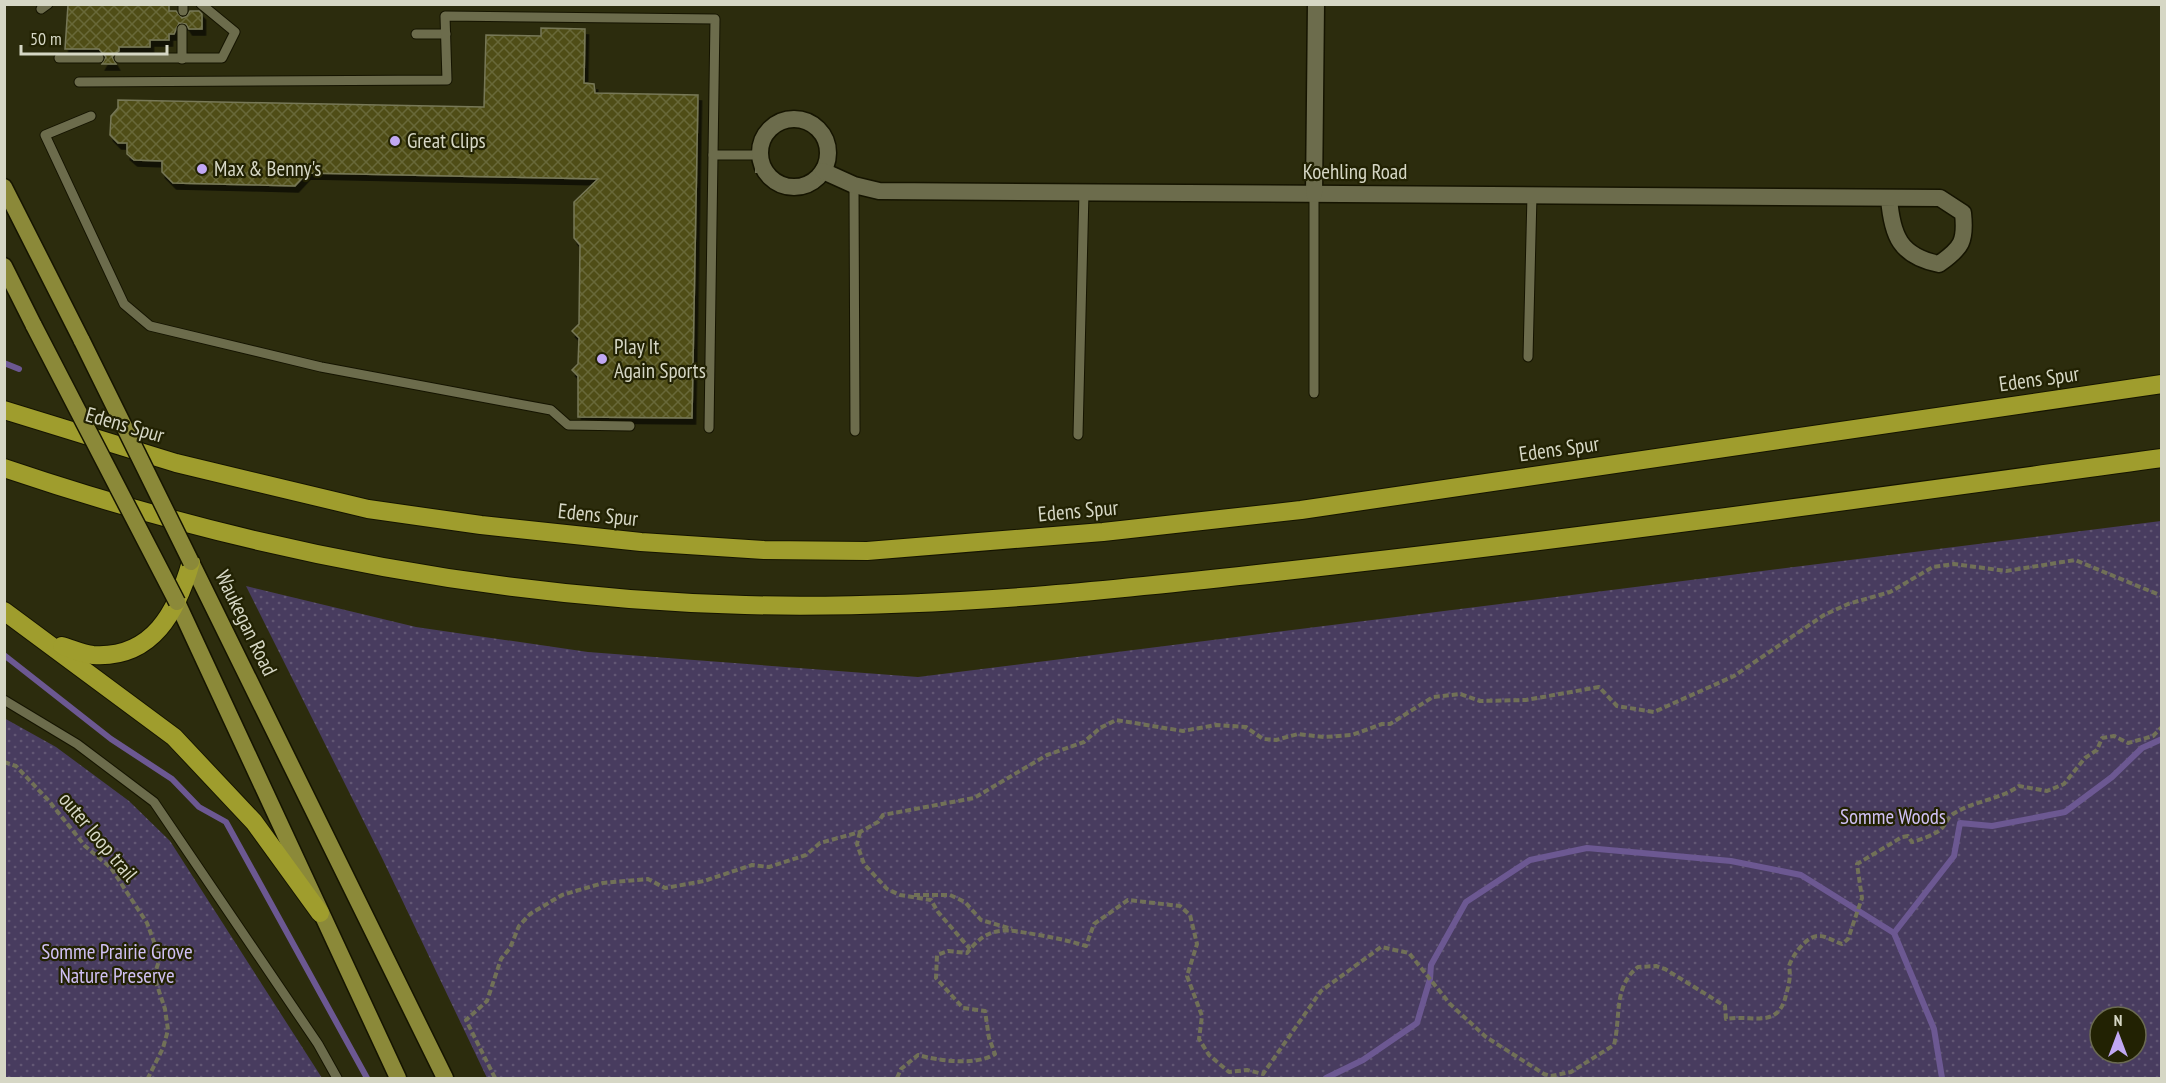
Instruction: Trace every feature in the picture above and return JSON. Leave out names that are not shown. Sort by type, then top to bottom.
[{"type":"highway","name":"Edens Spur","points":[[4,410],[176,463],[368,509],[481,525],[641,542],[764,550],[867,551],[1103,532],[1301,510],[2162,384]]},
{"type":"highway","points":[[4,468],[92,497],[212,530],[329,557],[473,582],[618,597],[742,604],[866,606],[1131,589],[1547,541],[2162,458]]},
{"type":"highway","points":[[49,642],[92,655],[126,652],[163,627],[177,602],[191,562]]},
{"type":"highway","points":[[4,611],[49,642],[174,738],[254,822],[320,913]]},
{"type":"main road","name":"Waukegan Road","points":[[4,187],[446,1078]]},
{"type":"main road","points":[[4,266],[177,602],[398,1078]]},
{"type":"street","points":[[1314,194],[1316,4]]},
{"type":"street","points":[[796,119],[808,122],[825,137],[828,149],[823,171],[805,186],[782,185],[772,180],[764,171],[759,155],[766,133],[774,125],[796,119]]},
{"type":"street","name":"Koehling Road","points":[[823,171],[854,185],[879,191],[1940,198],[1963,213],[1965,233],[1957,252],[1939,264],[1917,260],[1903,247],[1891,221],[1889,198]]},
{"type":"lane","points":[[118,58],[222,58],[235,33],[201,4]]},
{"type":"lane","points":[[79,82],[447,80],[445,16],[715,19],[709,428]]},
{"type":"lane","points":[[182,29],[182,59]]},
{"type":"lane","points":[[416,34],[446,34]]},
{"type":"lane","points":[[59,58],[99,58]]},
{"type":"lane","points":[[91,116],[45,135],[124,304],[150,326],[321,367],[551,410],[568,424],[630,426]]},
{"type":"lane","points":[[713,155],[759,155]]},
{"type":"lane","points":[[854,185],[855,431]]},
{"type":"lane","points":[[1078,435],[1084,192]]},
{"type":"lane","points":[[1314,194],[1314,393]]},
{"type":"lane","points":[[1528,357],[1532,195]]},
{"type":"lane","points":[[4,700],[76,744],[154,802],[318,1044],[337,1078]]},
{"type":"path","points":[[495,1078],[466,1020],[487,1001],[501,959],[510,948],[519,926],[530,914],[562,895],[603,883],[648,879],[665,888],[704,881],[752,865],[769,867],[793,860],[806,855],[820,843],[860,832],[878,822],[883,815],[974,798],[1047,755],[1084,742],[1100,728],[1116,720],[1183,731],[1216,725],[1246,727],[1263,739],[1276,740],[1298,734],[1324,738],[1352,735],[1382,724],[1390,724],[1433,696],[1460,694],[1480,701],[1526,700],[1599,687],[1617,706],[1654,712],[1734,676],[1824,615],[1848,604],[1890,592],[1933,567],[1954,564],[2006,571],[2075,560],[2162,596]]},
{"type":"path","points":[[900,895],[950,895],[965,902],[981,920],[1086,946],[1094,924],[1128,900],[1180,906],[1190,915],[1197,944],[1187,976],[1202,1016],[1199,1039],[1209,1055],[1229,1072],[1247,1070],[1263,1074],[1321,991],[1381,947],[1409,953],[1450,1004],[1486,1037],[1527,1065],[1551,1076],[1571,1072],[1614,1045],[1621,993],[1625,980],[1638,967],[1656,966],[1686,980],[1725,1006],[1726,1019],[1761,1019],[1775,1015],[1784,1006],[1791,976],[1789,966],[1798,951],[1812,937],[1820,936],[1842,944],[1848,939],[1862,898],[1857,864],[1864,858],[1902,837],[1908,836],[1912,842],[1920,840],[1942,829],[1945,820],[1955,812],[2001,797],[2019,786],[2047,791],[2057,788],[2074,774],[2085,758],[2097,750],[2102,738],[2114,736],[2128,743],[2153,736],[2162,727]]},
{"type":"path","name":"outer loop trail","points":[[4,762],[16,766],[49,801],[85,846],[111,868],[147,923],[160,958],[154,976],[165,1008],[168,1030],[163,1048],[148,1078]]},
{"type":"path","points":[[860,832],[857,844],[864,864],[887,890],[900,895],[931,900],[938,912],[970,950]]},
{"type":"path","points":[[897,1078],[901,1069],[918,1055],[932,1059],[983,1061],[995,1054],[985,1011],[963,1008],[936,978],[937,955],[948,951],[967,953],[978,940],[990,934],[1012,929]]},
{"type":"green space","name":"Somme Woods","points":[[2161,521],[2161,1078],[487,1078],[383,860],[246,586],[416,627],[588,652],[918,677]]},
{"type":"green space","name":"Somme Prairie Grove Nature Preserve","points":[[4,718],[56,747],[129,801],[170,841],[322,1078],[5,1078]]},
{"type":"building","points":[[68,5],[169,5],[169,11],[176,11],[182,18],[190,11],[199,11],[202,14],[202,29],[189,29],[186,24],[179,23],[174,34],[169,34],[169,40],[150,40],[150,47],[119,47],[119,51],[112,57],[116,64],[102,64],[106,57],[99,49],[65,49]]},
{"type":"building","points":[[541,28],[585,29],[584,83],[594,84],[595,93],[698,95],[692,418],[578,417],[578,376],[572,370],[578,364],[579,338],[572,331],[579,324],[580,245],[574,238],[574,202],[598,179],[307,173],[295,186],[173,183],[162,172],[162,161],[134,160],[127,154],[127,143],[118,143],[110,135],[111,116],[118,108],[118,100],[484,107],[486,35],[541,36]]},
{"type":"waterway","points":[[4,363],[19,369]]},
{"type":"waterway","points":[[4,655],[111,739],[172,779],[199,807],[226,822],[367,1078]]},
{"type":"waterway","points":[[1894,933],[1954,856],[1960,823],[1992,826],[2065,812],[2112,777],[2142,748],[2162,739]]},
{"type":"waterway","points":[[1326,1078],[1363,1060],[1417,1023],[1430,979],[1431,965],[1466,902],[1530,860],[1587,848],[1731,861],[1801,875],[1894,933],[1934,1029],[1942,1078]]},
{"type":"place","name":"Great Clips","points":[[395,141]]},
{"type":"place","name":"Max & Benny's","points":[[202,169]]},
{"type":"place","name":"Play It Again Sports","points":[[602,359]]}]
